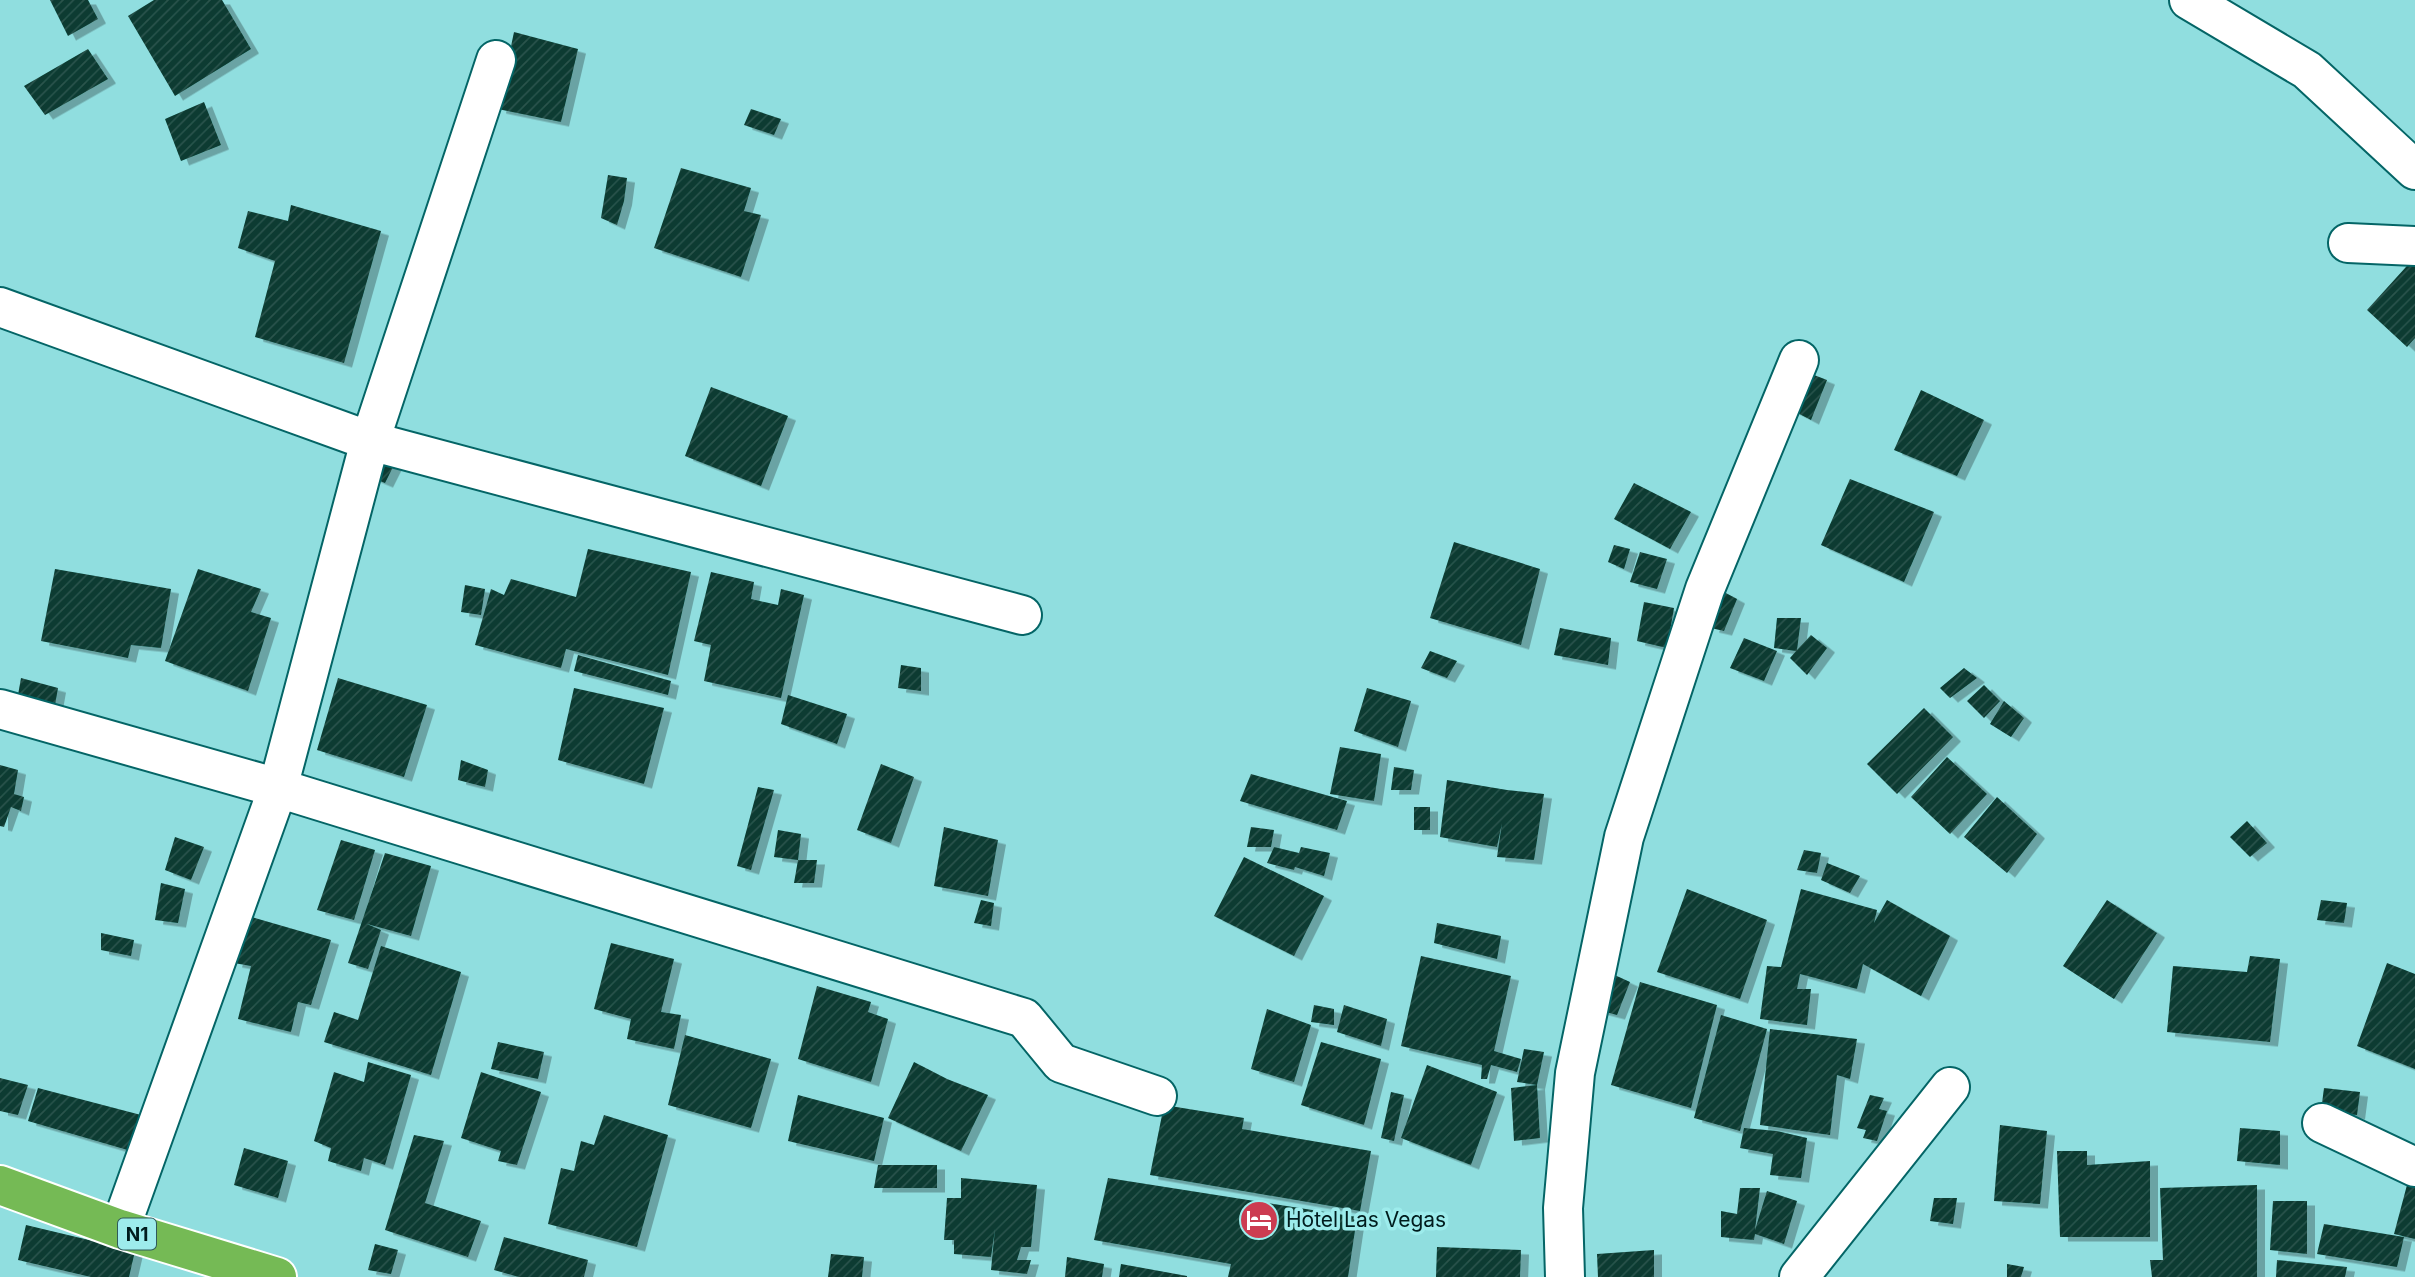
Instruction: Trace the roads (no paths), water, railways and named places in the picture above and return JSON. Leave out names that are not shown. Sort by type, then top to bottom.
[{"type":"highway","name":"N1","points":[[0,1185],[120,1229],[277,1277]]},
{"type":"street","points":[[2189,0],[2307,71],[2415,170]]},
{"type":"street","points":[[120,1229],[278,788],[370,441],[496,60]]},
{"type":"street","points":[[2348,243],[2415,246]]},
{"type":"street","points":[[0,307],[370,441],[1022,615]]},
{"type":"street","points":[[1565,1277],[1563,1208],[1575,1073],[1624,838],[1705,589],[1799,360]]},
{"type":"street","points":[[0,709],[278,788],[1024,1018],[1061,1063],[1157,1096]]},
{"type":"street","points":[[1799,1277],[1950,1087]]},
{"type":"street","points":[[2322,1123],[2415,1167]]},
{"type":"place","name":"Hotel Las Vegas","points":[[1259,1220]]}]
